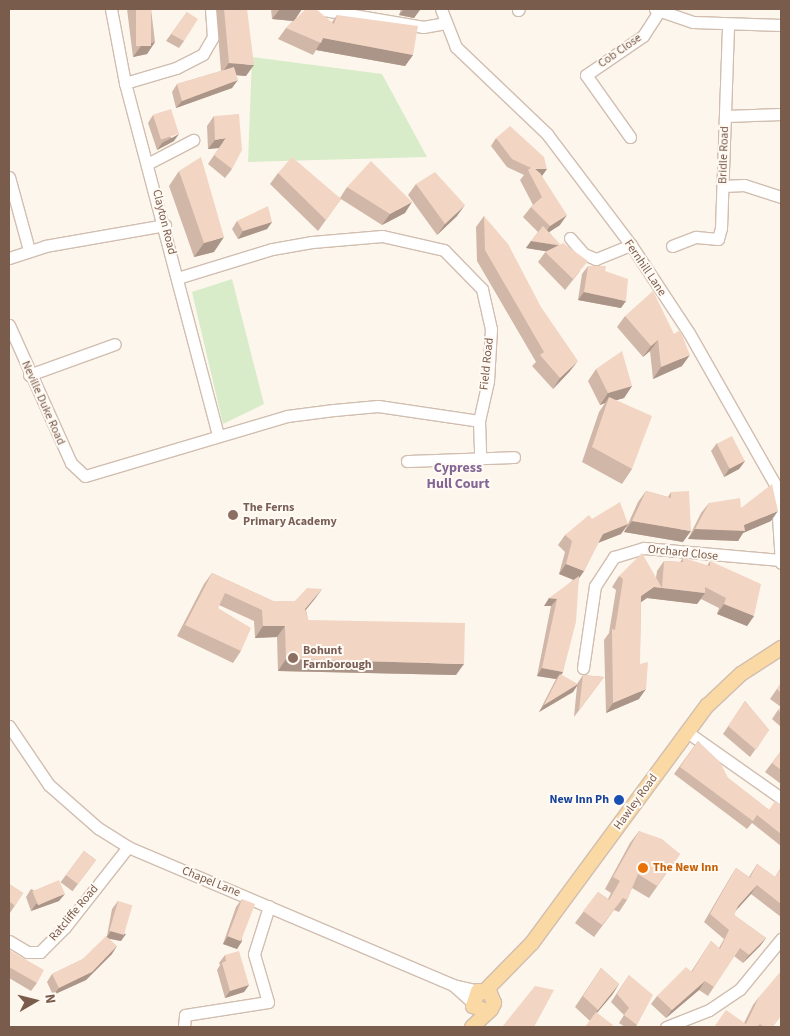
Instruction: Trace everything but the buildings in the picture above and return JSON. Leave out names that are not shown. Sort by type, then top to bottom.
[{"type":"main road","name":"Hawley Road","points":[[482,1000],[507,973],[686,732],[741,674],[781,648]]},
{"type":"street","name":"Clayton Road","points":[[111,9],[125,82],[149,163],[218,436]]},
{"type":"street","points":[[125,82],[176,68],[203,54],[214,36],[211,9]]},
{"type":"street","points":[[318,9],[423,27],[446,23]]},
{"type":"street","name":"Fernhill Lane","points":[[441,9],[456,47],[547,134],[631,245],[761,454],[776,486],[781,562]]},
{"type":"street","points":[[657,10],[693,22],[781,25]]},
{"type":"street","name":"Cob Close","points":[[630,137],[586,76],[643,36],[657,10]]},
{"type":"street","name":"Bridle Road","points":[[672,246],[696,237],[718,238],[723,186],[728,24]]},
{"type":"street","points":[[726,116],[781,114]]},
{"type":"street","points":[[149,163],[193,140]]},
{"type":"street","points":[[9,177],[29,250]]},
{"type":"street","points":[[723,186],[744,185],[781,196]]},
{"type":"street","points":[[9,258],[29,250],[165,225]]},
{"type":"street","name":"Field Road","points":[[178,278],[272,249],[312,242],[382,236],[444,250],[482,289],[491,329],[488,381],[479,421],[480,456]]},
{"type":"street","points":[[570,238],[584,254],[596,259],[631,245]]},
{"type":"street","name":"Neville Duke Road","points":[[9,325],[29,375],[71,463],[85,476],[218,436]]},
{"type":"street","points":[[29,375],[115,344]]},
{"type":"street","points":[[218,436],[287,416],[378,406],[479,421]]},
{"type":"street","points":[[407,461],[480,456],[514,458]]},
{"type":"street","name":"Orchard Close","points":[[583,668],[595,586],[614,557],[644,548],[781,562]]},
{"type":"street","name":"Chapel Lane","points":[[9,726],[49,785],[98,828],[128,847],[453,985],[482,1000]]},
{"type":"street","points":[[686,732],[781,798]]},
{"type":"street","name":"Ratcliffe Road","points":[[9,941],[27,952],[40,952],[65,927],[128,847]]},
{"type":"street","points":[[268,1002],[254,954],[270,906]]},
{"type":"street","points":[[666,1027],[709,1010],[740,989],[781,939]]},
{"type":"street","points":[[184,1027],[185,1015],[252,1007],[280,999]]},
{"type":"green space","points":[[252,57],[382,74],[427,157],[248,162]]},
{"type":"green space","points":[[232,279],[264,404],[223,424],[192,292]]},
{"type":"place","name":"The Ferns Primary Academy","points":[[233,515]]},
{"type":"place","name":"Bohunt Farnborough","points":[[293,658]]},
{"type":"place","name":"New Inn Ph","points":[[619,800]]},
{"type":"place","name":"The New Inn","points":[[643,868]]},
{"type":"district","name":"Cypress Hull Court","points":[[458,476]]}]
